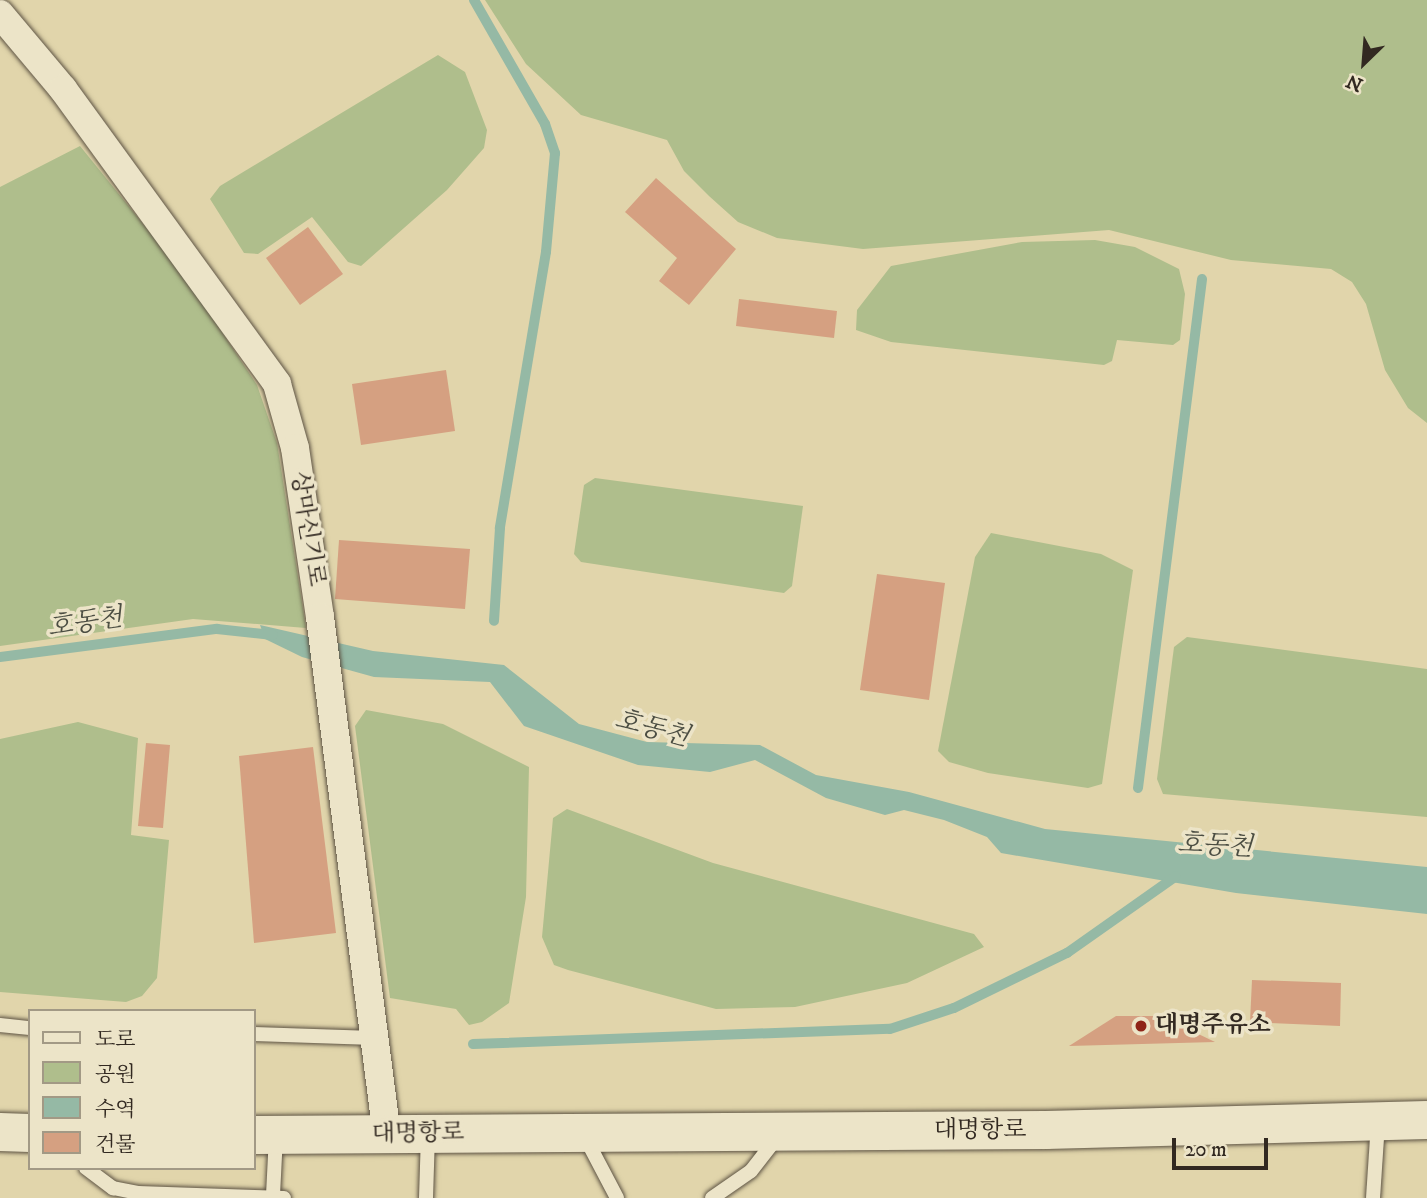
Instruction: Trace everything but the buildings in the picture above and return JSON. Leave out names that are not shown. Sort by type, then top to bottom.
[{"type":"main road","name":"대명항로","points":[[265,1135],[782,1132],[1427,1120]]},
{"type":"main road","points":[[0,1132],[28,1133]]},
{"type":"street","name":"상마신기로","points":[[0,14],[63,89],[277,384],[295,448],[320,617],[387,1136]]},
{"type":"lane","points":[[0,1025],[28,1028]]},
{"type":"lane","points":[[256,1034],[374,1038]]},
{"type":"lane","points":[[1373,1198],[1378,1121]]},
{"type":"lane","points":[[426,1198],[428,1132]]},
{"type":"lane","points":[[712,1198],[751,1171],[782,1132]]},
{"type":"lane","points":[[582,1133],[617,1198]]},
{"type":"lane","points":[[89,1170],[113,1188],[138,1193],[279,1197],[265,1135]]},
{"type":"green space","points":[[485,0],[1427,0],[1427,423],[1408,408],[1385,370],[1366,304],[1352,282],[1331,269],[1231,260],[1109,230],[863,249],[777,238],[738,222],[684,171],[667,140],[581,115],[526,64]]},
{"type":"green space","points":[[438,55],[465,72],[487,130],[484,148],[447,190],[361,266],[348,262],[312,217],[258,254],[244,253],[210,199],[220,186]]},
{"type":"green space","points":[[80,146],[182,272],[257,385],[277,443],[306,628],[193,619],[0,646],[0,187]]},
{"type":"green space","points":[[1095,240],[1135,247],[1179,269],[1185,294],[1180,340],[1173,345],[1117,340],[1112,361],[1104,365],[891,342],[856,330],[857,310],[891,266],[1022,242]]},
{"type":"green space","points":[[595,478],[803,506],[792,586],[784,593],[581,562],[574,554],[584,485]]},
{"type":"green space","points":[[991,533],[1101,554],[1133,570],[1102,784],[1088,788],[988,773],[949,762],[938,751],[975,557]]},
{"type":"green space","points":[[1187,637],[1427,669],[1427,817],[1163,794],[1157,779],[1174,647]]},
{"type":"green space","points":[[366,710],[443,724],[529,767],[526,897],[509,1003],[482,1022],[469,1025],[456,1009],[390,998],[355,726]]},
{"type":"green space","points":[[78,722],[138,738],[131,835],[169,840],[157,978],[142,996],[126,1002],[0,992],[0,739]]},
{"type":"green space","points":[[567,809],[713,863],[974,934],[984,947],[907,983],[795,1007],[716,1009],[568,970],[554,965],[542,937],[553,818]]},
{"type":"water","points":[[260,625],[373,651],[504,665],[579,724],[647,742],[760,745],[816,775],[909,792],[1045,829],[1427,867],[1427,914],[1236,893],[1001,853],[987,837],[944,820],[904,810],[885,815],[826,798],[755,760],[710,772],[638,765],[524,726],[490,682],[374,677],[302,657],[265,639]]},
{"type":"waterway","points":[[474,0],[545,124],[555,153],[546,252],[500,528],[494,621]]},
{"type":"waterway","points":[[1138,788],[1202,279]]},
{"type":"waterway","name":"호동천","points":[[0,657],[217,629],[273,635]]},
{"type":"waterway","points":[[473,1044],[890,1029],[954,1008],[1067,953],[1176,876]]},
{"type":"place","name":"대명주유소","points":[[1141,1026]]}]
